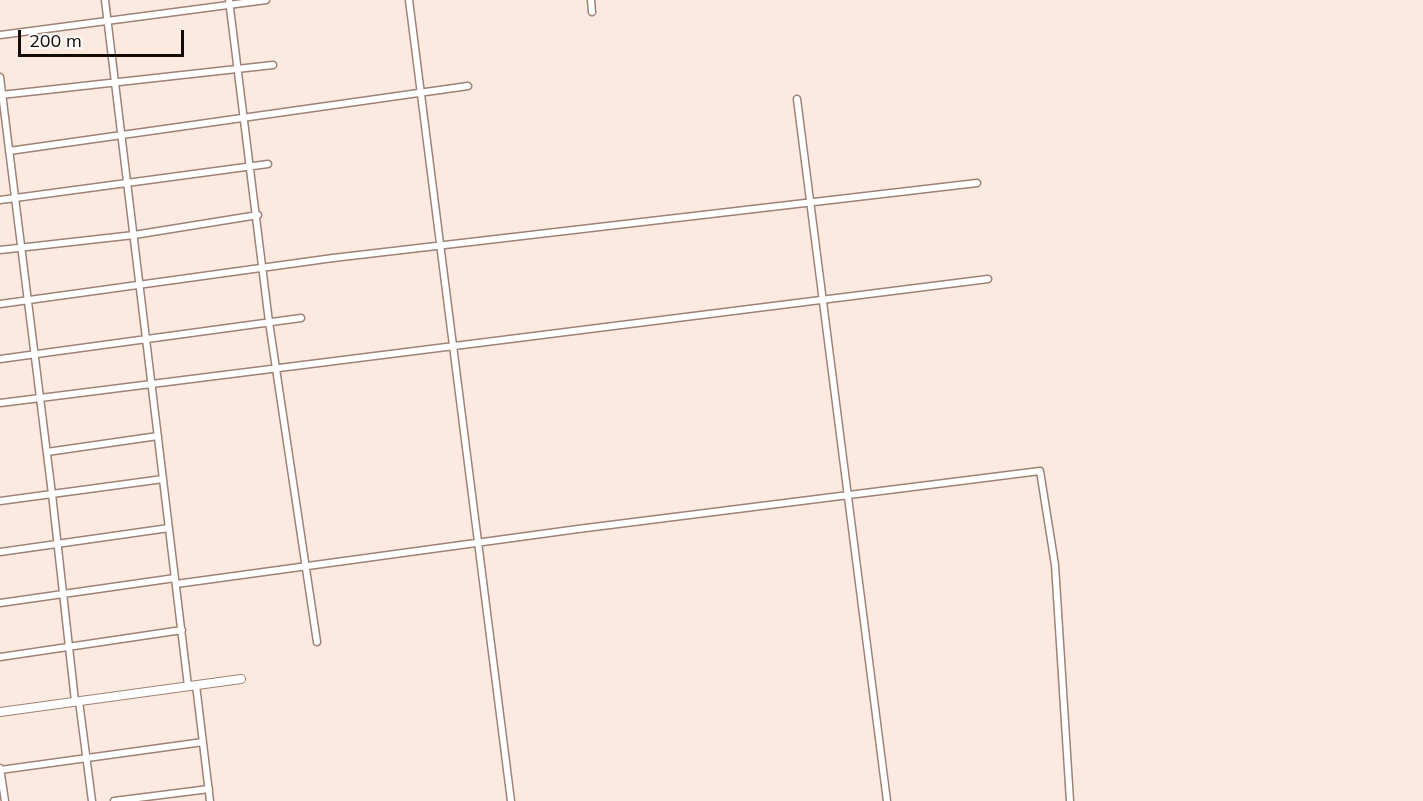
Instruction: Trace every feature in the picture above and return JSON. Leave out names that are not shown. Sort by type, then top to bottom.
[{"type":"street","points":[[105,0],[182,630],[203,742],[210,801]]},
{"type":"street","points":[[0,35],[230,2],[266,0]]},
{"type":"street","points":[[409,0],[511,801]]},
{"type":"street","points":[[591,0],[592,12]]},
{"type":"street","points":[[230,2],[269,322],[317,642]]},
{"type":"street","points":[[1,95],[273,64]]},
{"type":"street","points":[[0,77],[69,646],[92,801]]},
{"type":"street","points":[[9,151],[468,86]]},
{"type":"street","points":[[796,99],[887,801]]},
{"type":"street","points":[[0,200],[268,164]]},
{"type":"street","points":[[0,304],[262,268],[977,183]]},
{"type":"street","points":[[0,250],[134,235],[257,215]]},
{"type":"street","points":[[0,403],[988,279]]},
{"type":"street","points":[[0,359],[301,318]]},
{"type":"street","points":[[47,452],[158,436]]},
{"type":"street","points":[[0,603],[306,566],[1040,471],[1055,565],[1070,801]]},
{"type":"street","points":[[0,501],[163,479]]},
{"type":"street","points":[[0,552],[169,528]]},
{"type":"street","points":[[0,657],[182,630]]},
{"type":"street","points":[[0,712],[241,679]]},
{"type":"street","points":[[5,801],[0,769],[203,742]]},
{"type":"street","points":[[114,801],[209,789]]}]
